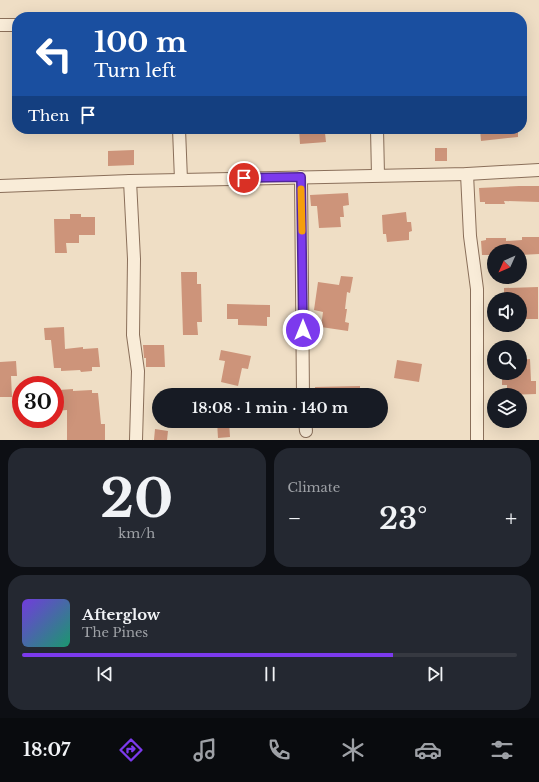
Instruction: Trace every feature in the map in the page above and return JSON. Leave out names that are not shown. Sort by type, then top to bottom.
[{"type":"street","points":[[0,24],[12,24]]},
{"type":"street","points":[[179,134],[181,180]]},
{"type":"street","points":[[377,134],[378,175]]},
{"type":"street","points":[[0,186],[130,181],[467,174],[539,170]]},
{"type":"street","points":[[467,174],[470,236],[477,289],[477,440]]},
{"type":"street","points":[[301,177],[303,388]]},
{"type":"street","points":[[130,181],[134,259],[133,335],[138,371],[136,440]]},
{"type":"building","points":[[299,134],[325,134],[326,142],[300,144]]},
{"type":"building","points":[[480,134],[518,134],[518,137],[481,141]]},
{"type":"building","points":[[435,148],[447,148],[447,161],[435,161]]},
{"type":"building","points":[[134,150],[134,165],[108,166],[108,151]]},
{"type":"building","points":[[539,186],[539,202],[504,201],[505,204],[485,204],[485,202],[480,202],[479,188]]},
{"type":"building","points":[[348,193],[349,205],[343,206],[344,217],[340,217],[341,227],[319,228],[317,206],[311,206],[310,195]]},
{"type":"building","points":[[406,212],[407,222],[411,222],[412,231],[409,232],[409,240],[387,242],[386,234],[383,234],[382,215]]},
{"type":"building","points":[[70,214],[81,214],[81,217],[95,217],[95,235],[79,235],[79,243],[66,243],[67,253],[55,253],[54,219],[70,219]]},
{"type":"building","points":[[522,237],[539,237],[539,254],[527,255],[527,244],[487,244],[487,255],[482,255],[481,241],[486,240],[486,238],[506,238],[506,241],[522,240]]},
{"type":"building","points":[[181,272],[197,272],[197,284],[201,284],[202,322],[197,322],[198,335],[183,335]]},
{"type":"building","points":[[341,276],[353,277],[350,293],[347,292],[345,309],[347,309],[345,322],[349,323],[348,331],[321,327],[323,312],[314,310],[318,282],[339,285]]},
{"type":"building","points":[[538,287],[538,319],[527,319],[527,292],[504,292],[504,288]]},
{"type":"building","points":[[227,304],[270,305],[270,317],[267,317],[267,326],[238,325],[238,319],[227,319]]},
{"type":"building","points":[[64,327],[65,349],[83,347],[83,349],[98,348],[100,367],[92,367],[92,371],[81,372],[80,370],[61,371],[61,368],[54,368],[51,340],[45,340],[44,328]]},
{"type":"building","points":[[143,345],[164,345],[165,367],[146,367],[146,358],[144,358]]},
{"type":"building","points":[[221,350],[251,356],[248,369],[242,368],[238,386],[221,382],[225,361],[219,360]]},
{"type":"building","points":[[527,359],[530,359],[531,381],[536,381],[536,394],[527,394],[527,388],[507,388],[507,385],[502,385],[502,380],[527,380]]},
{"type":"building","points":[[397,360],[422,364],[419,382],[394,378]]},
{"type":"building","points":[[16,361],[17,376],[11,376],[12,397],[0,397],[0,362]]},
{"type":"building","points":[[360,386],[360,388],[315,388]]},
{"type":"building","points":[[73,389],[73,391],[92,390],[92,393],[98,393],[101,424],[105,424],[105,440],[67,440],[67,410],[64,410],[64,390]]},
{"type":"building","points":[[217,428],[229,428],[230,437],[218,438]]},
{"type":"building","points":[[155,429],[168,431],[167,440],[154,440]]},
{"type":"slow traffic","points":[[301,189],[302,231]]},
{"type":"route","points":[[244,178],[301,177],[303,330]]}]
